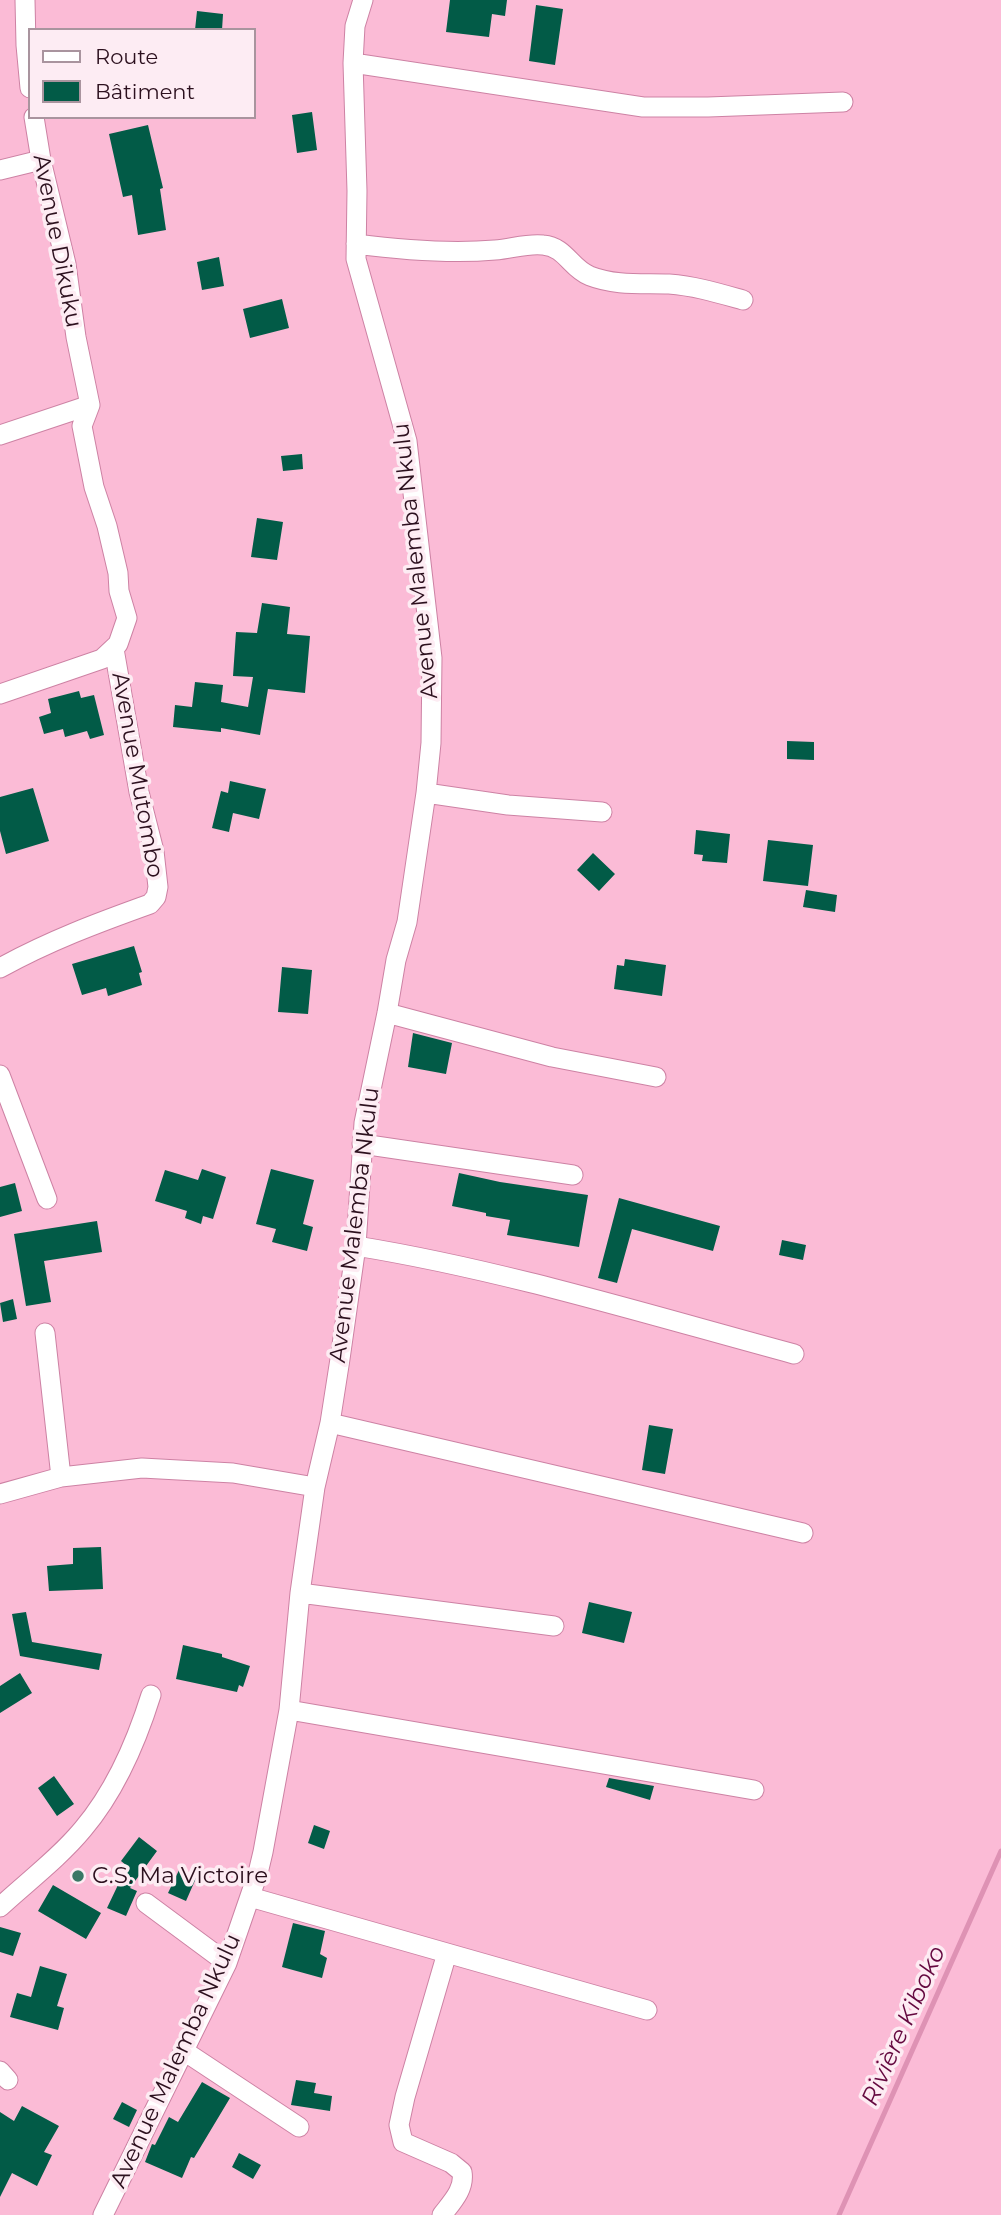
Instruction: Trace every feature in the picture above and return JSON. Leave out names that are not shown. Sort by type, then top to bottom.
[{"type":"street","points":[[25,0],[28,66]]},
{"type":"street","name":"Avenue Malemba Nkulu","points":[[103,2215],[227,1963],[263,1852],[289,1710],[300,1592],[315,1487],[330,1423],[356,1246],[367,1100],[396,960],[407,922],[426,793],[433,677],[407,441],[358,267],[356,244],[353,64],[355,26],[363,0]]},
{"type":"street","points":[[353,64],[643,107],[843,102]]},
{"type":"street","name":"Avenue Dikuku","points":[[34,119],[41,160],[66,264],[78,349],[90,405]]},
{"type":"street","points":[[0,170],[41,160]]},
{"type":"street","points":[[356,244],[407,250],[464,251],[544,244],[562,250],[574,266],[588,275],[615,283],[671,284],[701,288],[743,300]]},
{"type":"street","points":[[0,435],[90,405]]},
{"type":"street","points":[[0,694],[97,662],[114,649],[123,634],[127,618],[119,592],[118,573],[107,526],[94,487],[82,426],[90,405]]},
{"type":"street","name":"Avenue Mutombo","points":[[0,968],[76,930],[150,904],[156,897],[158,874],[139,792],[114,649]]},
{"type":"street","points":[[426,793],[508,804],[602,811]]},
{"type":"street","points":[[387,1013],[552,1057],[656,1077]]},
{"type":"street","points":[[0,1075],[47,1199]]},
{"type":"street","points":[[362,1144],[573,1175]]},
{"type":"street","points":[[356,1246],[422,1256],[794,1354]]},
{"type":"street","points":[[45,1333],[61,1477]]},
{"type":"street","points":[[330,1423],[803,1533]]},
{"type":"street","points":[[0,1494],[61,1477],[142,1468],[233,1473],[315,1487]]},
{"type":"street","points":[[300,1592],[554,1626]]},
{"type":"street","points":[[0,1907],[83,1830],[121,1773],[138,1737],[151,1695]]},
{"type":"street","points":[[289,1710],[754,1790]]},
{"type":"street","points":[[250,1896],[647,2010]]},
{"type":"street","points":[[146,1903],[227,1963]]},
{"type":"street","points":[[442,2215],[461,2188],[462,2172],[451,2163],[403,2142],[399,2125],[447,1953]]},
{"type":"street","points":[[184,2051],[299,2127]]},
{"type":"building","points":[[450,0],[507,0],[505,16],[492,14],[489,37],[446,32]]},
{"type":"building","points":[[536,5],[563,9],[555,65],[529,61]]},
{"type":"building","points":[[197,11],[223,14],[222,28],[195,28]]},
{"type":"building","points":[[312,112],[317,150],[297,153],[292,115]]},
{"type":"building","points":[[148,125],[163,188],[160,189],[166,230],[138,235],[132,195],[123,197],[109,134]]},
{"type":"building","points":[[219,257],[224,286],[202,290],[197,262]]},
{"type":"building","points":[[282,299],[289,328],[250,338],[243,309]]},
{"type":"building","points":[[302,454],[303,469],[283,471],[281,456]]},
{"type":"building","points":[[257,518],[283,522],[277,560],[251,557]]},
{"type":"building","points":[[262,603],[290,607],[287,634],[310,636],[305,693],[268,689],[260,735],[221,728],[221,732],[173,727],[175,705],[192,707],[195,682],[223,685],[221,702],[248,707],[253,677],[233,676],[236,632],[257,633]]},
{"type":"building","points":[[79,691],[81,698],[94,695],[104,735],[90,739],[87,731],[65,737],[63,729],[44,734],[39,717],[51,713],[48,699]]},
{"type":"building","points":[[787,741],[814,742],[814,760],[787,759]]},
{"type":"building","points":[[230,781],[266,789],[259,819],[233,813],[229,832],[212,828],[221,791],[228,793]]},
{"type":"building","points":[[33,788],[49,841],[6,854],[0,831],[0,797]]},
{"type":"building","points":[[696,830],[730,834],[727,863],[702,861],[703,855],[694,854]]},
{"type":"building","points":[[768,840],[813,845],[808,886],[763,881]]},
{"type":"building","points":[[593,853],[615,874],[599,891],[577,870]]},
{"type":"building","points":[[806,890],[837,895],[835,912],[803,907]]},
{"type":"building","points":[[134,946],[142,972],[139,973],[142,985],[108,996],[106,988],[82,995],[72,964]]},
{"type":"building","points":[[625,959],[666,965],[662,996],[614,989],[617,965],[624,966]]},
{"type":"building","points":[[282,967],[312,970],[308,1014],[278,1012]]},
{"type":"building","points":[[413,1033],[452,1043],[446,1074],[408,1067]]},
{"type":"building","points":[[202,1169],[226,1177],[213,1219],[203,1216],[201,1224],[185,1218],[187,1211],[155,1201],[165,1170],[198,1180]]},
{"type":"building","points":[[271,1169],[314,1180],[303,1224],[313,1227],[307,1251],[272,1242],[276,1229],[256,1224]]},
{"type":"building","points":[[459,1173],[588,1195],[579,1247],[507,1235],[510,1220],[452,1206]]},
{"type":"building","points":[[15,1183],[22,1211],[0,1217],[0,1187]]},
{"type":"building","points":[[619,1198],[720,1226],[713,1251],[632,1229],[617,1283],[598,1278]]},
{"type":"building","points":[[97,1221],[102,1252],[44,1261],[51,1302],[26,1306],[14,1234]]},
{"type":"building","points":[[782,1240],[806,1245],[803,1260],[779,1255]]},
{"type":"building","points":[[13,1299],[17,1319],[3,1322],[0,1303]]},
{"type":"building","points":[[649,1425],[673,1429],[665,1474],[642,1470]]},
{"type":"building","points":[[101,1547],[103,1589],[49,1591],[47,1566],[73,1564],[73,1548]]},
{"type":"building","points":[[589,1602],[632,1612],[624,1643],[582,1633]]},
{"type":"building","points":[[26,1612],[32,1642],[102,1654],[99,1670],[20,1656],[12,1614]]},
{"type":"building","points":[[183,1645],[222,1654],[222,1657],[250,1666],[243,1687],[239,1685],[237,1692],[176,1679]]},
{"type":"building","points":[[20,1673],[32,1693],[0,1713],[0,1686]]},
{"type":"building","points":[[54,1776],[74,1804],[57,1816],[38,1788]]},
{"type":"building","points":[[609,1778],[654,1786],[650,1800],[606,1787]]},
{"type":"building","points":[[314,1825],[330,1831],[324,1849],[308,1843]]},
{"type":"building","points":[[139,1837],[157,1851],[130,1888],[137,1891],[126,1916],[107,1908],[127,1866],[121,1861]]},
{"type":"building","points":[[180,1868],[197,1876],[186,1901],[168,1893]]},
{"type":"building","points":[[53,1885],[101,1913],[86,1939],[38,1911]]},
{"type":"building","points":[[293,1923],[325,1931],[320,1954],[327,1958],[322,1978],[282,1967]]},
{"type":"building","points":[[0,1927],[21,1933],[13,1956],[0,1952]]},
{"type":"building","points":[[40,1966],[67,1974],[57,2006],[64,2008],[58,2030],[10,2017],[17,1993],[31,1997]]},
{"type":"building","points":[[296,2080],[316,2083],[314,2093],[332,2096],[330,2111],[291,2105]]},
{"type":"building","points":[[202,2082],[230,2098],[194,2158],[191,2157],[182,2178],[145,2162],[152,2144],[155,2145],[169,2117],[178,2122]]},
{"type":"building","points":[[122,2102],[137,2110],[129,2127],[113,2119]]},
{"type":"building","points":[[22,2106],[59,2126],[44,2152],[52,2155],[37,2186],[12,2173],[0,2197],[0,2112],[14,2121]]},
{"type":"building","points":[[239,2153],[261,2165],[253,2179],[232,2167]]},
{"type":"waterway","name":"Rivière Kiboko","points":[[839,2215],[1001,1851]]},
{"type":"place","name":"C.S. Ma Victoire","points":[[78,1876]]}]
